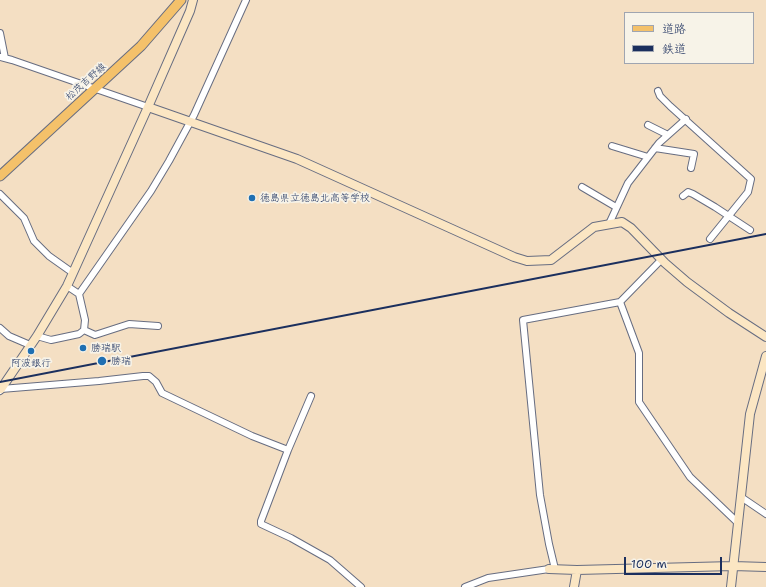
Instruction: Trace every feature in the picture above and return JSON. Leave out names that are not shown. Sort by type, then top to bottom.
[{"type":"main road","name":"松茂吉野線","points":[[0,176],[141,46],[181,0]]},
{"type":"street","points":[[1,391],[37,336],[67,286],[148,107],[194,0]]},
{"type":"street","points":[[79,294],[151,191],[190,122],[220,60],[246,0]]},
{"type":"street","points":[[0,33],[3,57],[297,159],[514,257],[527,261],[551,260],[594,227],[622,222],[631,228],[687,282],[729,313],[766,337]]},
{"type":"street","points":[[658,91],[670,106],[751,180],[748,192],[710,239]]},
{"type":"street","points":[[609,224],[628,183],[655,148],[686,119]]},
{"type":"street","points":[[648,125],[668,135]]},
{"type":"street","points":[[612,146],[648,157]]},
{"type":"street","points":[[655,148],[694,154],[691,168]]},
{"type":"street","points":[[582,187],[616,207]]},
{"type":"street","points":[[683,196],[688,192],[693,194],[750,230]]},
{"type":"street","points":[[0,194],[24,218],[34,241],[49,256],[73,273]]},
{"type":"street","points":[[552,569],[540,495],[523,320],[620,302],[662,259]]},
{"type":"street","points":[[37,336],[51,340],[79,334],[84,330],[85,320],[79,294],[67,286]]},
{"type":"street","points":[[620,302],[639,353],[639,402],[690,477],[737,522]]},
{"type":"street","points":[[84,330],[95,335],[129,324],[158,326]]},
{"type":"street","points":[[0,328],[9,336],[30,345]]},
{"type":"street","points":[[731,587],[750,414],[766,356]]},
{"type":"street","points":[[1,391],[149,376],[156,382],[162,393],[252,436],[288,450]]},
{"type":"street","points":[[311,396],[288,450],[261,524],[291,538],[330,560],[361,587]]},
{"type":"street","points":[[741,497],[766,514]]},
{"type":"street","points":[[465,587],[488,578],[552,569],[577,570],[733,566],[766,567]]},
{"type":"street","points":[[574,587],[577,570]]},
{"type":"railway","points":[[0,382],[766,234]]},
{"type":"place","name":"徳島県立徳島北高等学校","points":[[252,198]]},
{"type":"place","name":"勝瑞駅","points":[[83,348]]},
{"type":"place","name":"阿波銀行","points":[[31,351]]},
{"type":"place","name":"勝瑞","points":[[102,361]]}]
